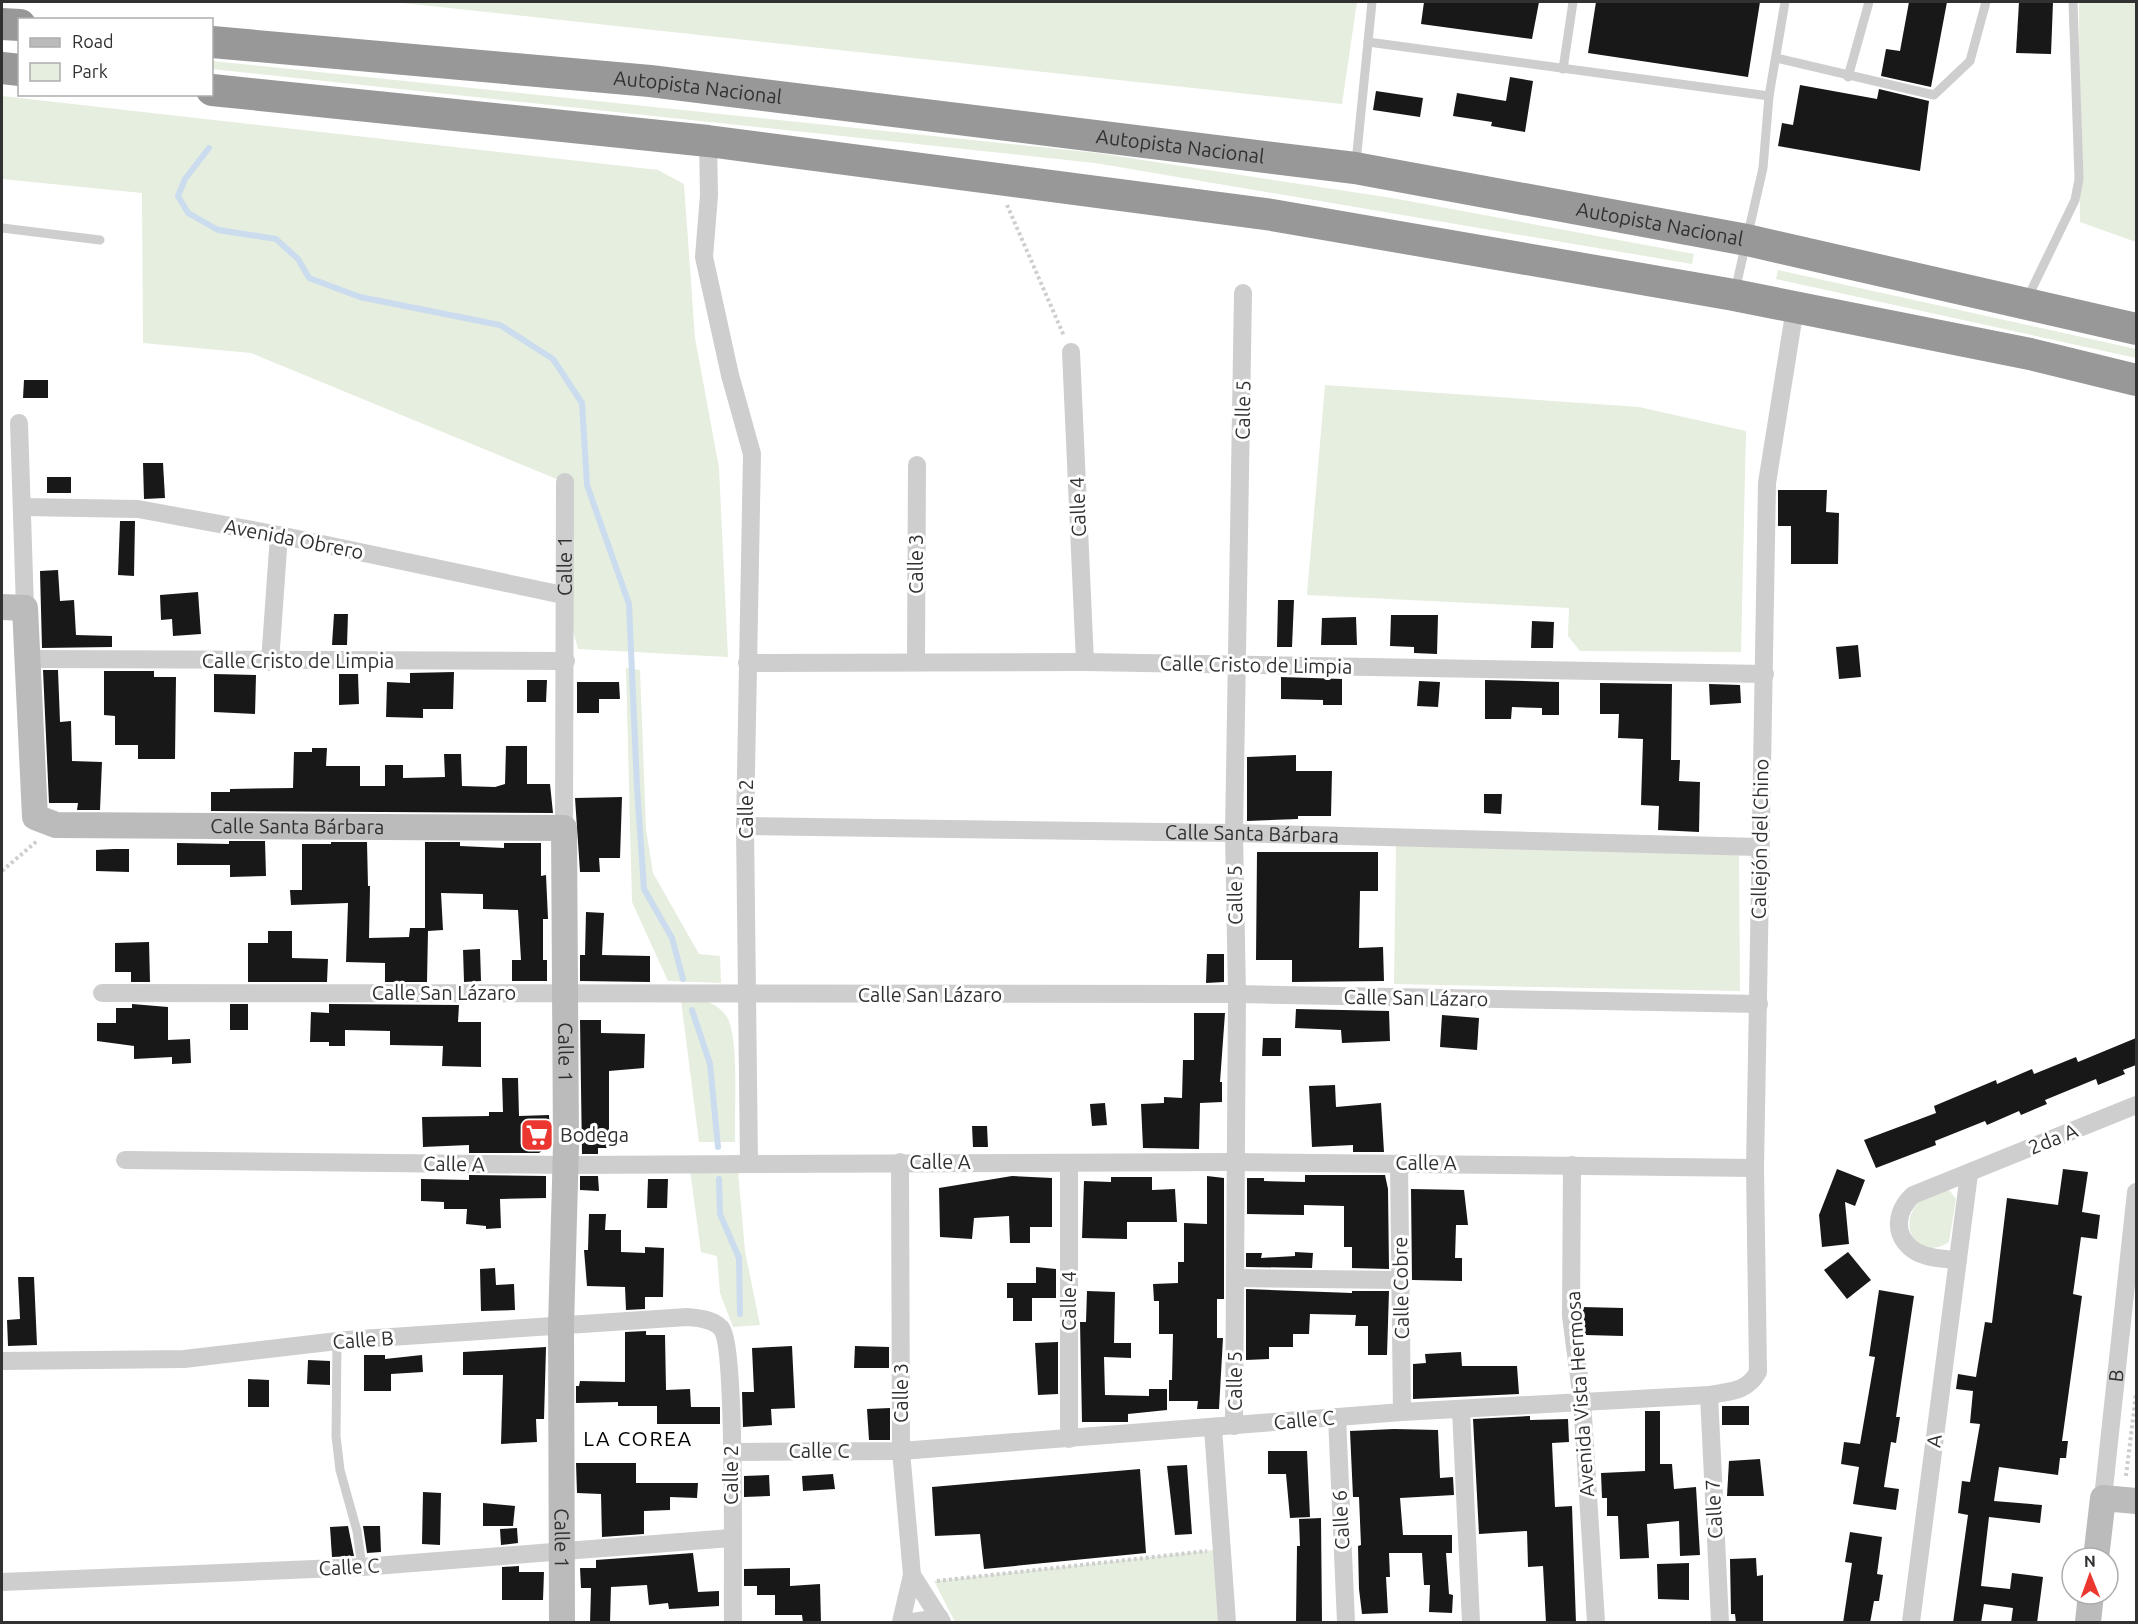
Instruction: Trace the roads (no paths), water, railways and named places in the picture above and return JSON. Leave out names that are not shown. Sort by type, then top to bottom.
[{"type":"highway","points":[[2,24],[18,25]]},
{"type":"highway","name":"Autopista Nacional","points":[[213,42],[650,81],[1355,168],[1747,240],[2136,329]]},
{"type":"highway","points":[[2,68],[18,70]]},
{"type":"highway","points":[[213,90],[708,141],[1272,215],[1734,295],[2030,354],[2136,380]]},
{"type":"street","name":"Calle 2","points":[[708,141],[704,257],[730,375],[752,454],[745,826],[749,1163]]},
{"type":"street","name":"Calle 5","points":[[1234,1426],[1234,1162],[1237,994],[1234,833],[1236,665],[1242,491],[1243,293]]},
{"type":"street","name":"Callejón del Chino","points":[[1758,1372],[1755,1168],[1767,483],[1795,308]]},
{"type":"street","name":"Calle 4","points":[[1071,352],[1085,662]]},
{"type":"street","points":[[19,423],[22,507],[13,608],[29,659]]},
{"type":"street","name":"Calle 3","points":[[916,662],[917,465]]},
{"type":"street","name":"Calle 1","points":[[562,1623],[565,482]]},
{"type":"street","name":"Avenida Obrero","points":[[22,507],[138,509],[279,535],[563,595]]},
{"type":"street","points":[[270,662],[279,535]]},
{"type":"street","name":"Calle Cristo de Limpia","points":[[29,659],[270,662],[566,661]]},
{"type":"street","name":"Calle Santa Bárbara","points":[[29,659],[45,821],[564,828]]},
{"type":"street","name":"Calle Cristo de Limpia","points":[[747,663],[1085,662],[1765,674]]},
{"type":"street","name":"Calle Santa Bárbara","points":[[745,826],[1234,833],[1759,847]]},
{"type":"street","name":"Calle San Lázaro","points":[[102,993],[1237,994],[1759,1004]]},
{"type":"street","name":"2da A","points":[[1969,1174],[2136,1105]]},
{"type":"street","name":"Calle A","points":[[125,1160],[565,1165],[1234,1162],[1755,1168]]},
{"type":"street","name":"Calle 3","points":[[900,1162],[901,1451],[915,1579],[901,1623]]},
{"type":"street","name":"Calle 4","points":[[1069,1163],[1069,1439]]},
{"type":"street","name":"Calle Cobre","points":[[1399,1163],[1402,1412]]},
{"type":"street","name":"Avenida Vista Hermosa","points":[[1572,1165],[1571,1316],[1582,1400],[1596,1623]]},
{"type":"street","points":[[1958,1260],[1937,1259],[1912,1249],[1903,1238],[1898,1215],[1903,1205],[1913,1195],[1969,1174]]},
{"type":"street","name":"A","points":[[1911,1623],[1969,1174]]},
{"type":"street","name":"B","points":[[2097,1546],[2136,1192]]},
{"type":"street","points":[[1235,1278],[1401,1280]]},
{"type":"street","name":"Calle B","points":[[2,1361],[184,1359],[337,1341],[561,1328],[687,1317],[709,1320],[721,1328]]},
{"type":"street","name":"Calle 2","points":[[721,1328],[728,1348],[732,1452],[733,1623]]},
{"type":"street","name":"Calle C","points":[[732,1452],[901,1451],[1402,1412],[1461,1410],[1582,1400],[1709,1395],[1744,1389],[1753,1382],[1758,1372]]},
{"type":"street","name":"Calle 7","points":[[1709,1395],[1720,1623]]},
{"type":"street","points":[[1461,1410],[1471,1623]]},
{"type":"street","name":"Calle 6","points":[[1336,1417],[1346,1623]]},
{"type":"street","name":"Calle 5","points":[[1213,1428],[1227,1623]]},
{"type":"street","points":[[2103,1498],[2136,1502]]},
{"type":"street","name":"Calle C","points":[[2,1582],[362,1567],[731,1538]]},
{"type":"street","points":[[912,1623],[941,1621],[915,1579]]},
{"type":"street","points":[[2088,1623],[2090,1606]]},
{"type":"lane","points":[[1355,168],[1372,2]]},
{"type":"lane","points":[[1563,69],[1573,2]]},
{"type":"lane","points":[[1734,295],[1763,168],[1769,96],[1785,2]]},
{"type":"lane","points":[[1848,77],[1869,2]]},
{"type":"lane","points":[[1776,58],[1848,77],[1934,95],[1970,62],[1986,2]]},
{"type":"lane","points":[[2026,302],[2075,200],[2079,179],[2073,2]]},
{"type":"lane","points":[[1368,42],[1769,96]]},
{"type":"lane","points":[[2,228],[100,240]]},
{"type":"lane","points":[[337,1341],[336,1436],[340,1470],[357,1531],[362,1567]]},
{"type":"waterway","points":[[209,148],[185,179],[178,196],[188,213],[218,230],[276,239],[298,259],[309,278],[360,297],[500,325],[553,359],[582,403],[587,485],[629,604],[644,889],[672,938],[683,979]]},
{"type":"waterway","points":[[692,1010],[710,1064],[718,1147]]},
{"type":"waterway","points":[[719,1179],[720,1214],[739,1258],[740,1314]]},
{"type":"place","name":"Bodega","points":[[537,1135]]},
{"type":"district","name":"LA COREA","points":[[638,1439]]}]
